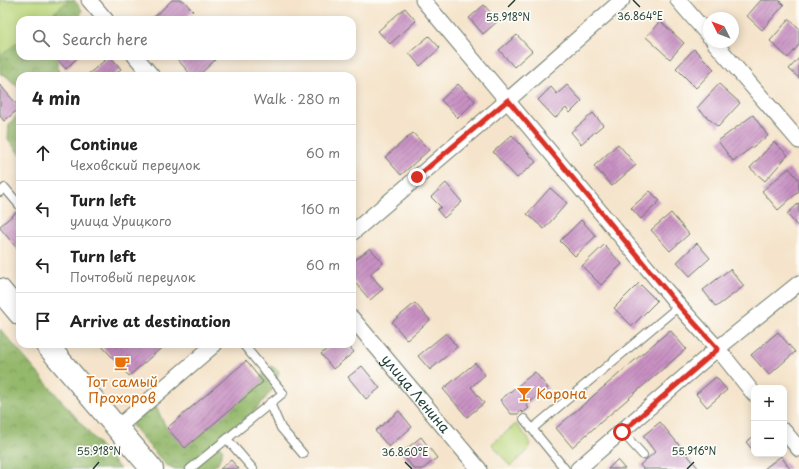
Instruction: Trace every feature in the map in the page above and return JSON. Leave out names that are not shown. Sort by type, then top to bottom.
[{"type":"main road","points":[[0,290],[16,309]]},
{"type":"main road","points":[[49,348],[152,469]]},
{"type":"street","points":[[89,0],[103,16]]},
{"type":"street","points":[[423,0],[679,306],[718,349],[751,390]]},
{"type":"street","points":[[356,230],[508,100],[622,0]]},
{"type":"street","points":[[678,0],[703,29]]},
{"type":"street","points":[[719,48],[799,141]]},
{"type":"street","points":[[138,60],[149,72]]},
{"type":"street","points":[[578,469],[718,349],[799,283]]},
{"type":"street","name":"улица Ленина","points":[[356,323],[479,469]]},
{"type":"street","points":[[117,428],[210,348]]},
{"type":"street","points":[[787,435],[799,449]]},
{"type":"lane","points":[[2,188],[16,202]]},
{"type":"lane","points":[[532,429],[679,306]]},
{"type":"lane","points":[[190,469],[283,392],[246,348]]},
{"type":"lane","points":[[270,403],[281,428],[303,454]]},
{"type":"lane","points":[[524,419],[565,469]]},
{"type":"lane","points":[[622,432],[643,455]]},
{"type":"lane","points":[[226,439],[253,469]]},
{"type":"green space","points":[[0,0],[74,0],[82,10],[80,16],[16,16],[16,60],[57,60],[59,72],[16,72],[16,85],[5,75],[0,74]]},
{"type":"green space","points":[[0,0],[69,0],[50,16],[16,16],[16,43],[0,56]]},
{"type":"green space","points":[[16,115],[16,150],[8,139],[9,125]]},
{"type":"green space","points":[[0,329],[120,469],[0,469]]},
{"type":"green space","points":[[271,366],[279,371],[276,385],[256,410],[216,442],[223,450],[218,463],[211,469],[175,469],[165,464],[132,426],[136,413],[155,405],[167,429],[181,443],[257,381]]},
{"type":"green space","points":[[516,424],[530,441],[528,451],[510,466],[492,444]]},
{"type":"building","points":[[172,0],[183,0],[193,11],[188,16],[155,16]]},
{"type":"building","points":[[761,0],[779,0],[784,5],[762,30],[747,16]]},
{"type":"building","points":[[484,5],[498,21],[483,34],[469,18]]},
{"type":"building","points":[[405,8],[416,21],[390,44],[378,31]]},
{"type":"building","points":[[789,19],[799,28],[799,45],[788,58],[770,41]]},
{"type":"building","points":[[660,21],[684,43],[670,59],[646,37]]},
{"type":"building","points":[[517,35],[532,51],[514,67],[499,50]]},
{"type":"building","points":[[429,36],[440,48],[420,66],[409,53]]},
{"type":"building","points":[[694,49],[714,69],[696,88],[676,68]]},
{"type":"building","points":[[799,58],[799,78],[789,69]]},
{"type":"building","points":[[58,60],[75,60],[66,69]]},
{"type":"building","points":[[105,60],[113,60],[121,69],[118,72],[91,72]]},
{"type":"building","points":[[178,60],[215,60],[202,72],[188,72]]},
{"type":"building","points":[[458,84],[475,101],[458,118],[441,100]]},
{"type":"building","points":[[719,84],[740,103],[718,127],[697,108]]},
{"type":"building","points":[[0,85],[16,103],[16,111],[4,121],[0,116]]},
{"type":"building","points":[[567,85],[582,101],[570,113],[566,108],[555,118],[538,100],[551,87],[557,94]]},
{"type":"building","points":[[593,113],[603,125],[581,144],[571,132]]},
{"type":"building","points":[[753,115],[768,136],[733,161],[718,141]]},
{"type":"building","points":[[413,133],[429,150],[401,175],[385,157]]},
{"type":"building","points":[[512,135],[536,162],[517,178],[493,152]]},
{"type":"building","points":[[774,142],[788,155],[765,181],[750,168]]},
{"type":"building","points":[[618,144],[636,165],[612,186],[594,166]]},
{"type":"building","points":[[789,168],[799,180],[799,191],[778,210],[762,191]]},
{"type":"building","points":[[446,183],[462,202],[444,218],[437,210],[441,207],[431,197]]},
{"type":"building","points":[[550,188],[567,203],[544,229],[527,214]]},
{"type":"building","points":[[650,191],[660,201],[641,219],[631,208]]},
{"type":"building","points":[[799,203],[799,228],[787,214]]},
{"type":"building","points":[[16,213],[16,247],[0,228],[0,226]]},
{"type":"building","points":[[671,213],[689,234],[670,251],[651,230]]},
{"type":"building","points":[[581,220],[596,236],[575,256],[560,241]]},
{"type":"building","points":[[697,243],[710,258],[690,276],[677,262]]},
{"type":"building","points":[[604,245],[622,264],[601,285],[582,266]]},
{"type":"building","points":[[370,248],[383,263],[370,274],[383,289],[370,300],[356,284],[356,260]]},
{"type":"building","points":[[730,269],[744,286],[716,307],[703,290]]},
{"type":"building","points":[[639,283],[657,301],[632,326],[614,308]]},
{"type":"building","points":[[415,303],[430,320],[407,340],[392,322]]},
{"type":"building","points":[[670,330],[686,349],[572,447],[556,428]]},
{"type":"building","points":[[778,332],[795,352],[769,375],[751,355]]},
{"type":"building","points":[[446,333],[457,347],[430,370],[418,356]]},
{"type":"building","points":[[104,348],[161,348],[129,376]]},
{"type":"building","points":[[328,348],[350,348],[354,352],[333,369],[321,354]]},
{"type":"building","points":[[246,361],[263,382],[185,448],[167,428]]},
{"type":"building","points":[[475,363],[485,375],[471,387],[484,403],[467,417],[443,389]]},
{"type":"building","points":[[362,366],[380,388],[366,399],[348,377]]},
{"type":"building","name":"Корона","points":[[535,372],[548,388],[526,405],[529,408],[523,413],[521,411],[518,414],[511,414],[500,400]]},
{"type":"building","points":[[716,377],[727,390],[707,407],[696,394]]},
{"type":"building","points":[[399,411],[412,427],[389,447],[375,431]]},
{"type":"building","points":[[660,422],[699,469],[643,469],[640,465],[655,452],[643,436]]},
{"type":"building","points":[[421,437],[437,458],[423,469],[414,469],[401,453]]},
{"type":"building","points":[[751,438],[751,448],[746,442]]},
{"type":"building","points":[[782,457],[790,469],[764,469]]},
{"type":"building","points":[[231,460],[239,469],[220,469]]},
{"type":"building","points":[[617,460],[625,469],[608,469]]},
{"type":"place","name":"Тот самый Прохоров","points":[[122,363]]},
{"type":"place","name":"Корона","points":[[524,394]]},
{"type":"route","points":[[417,177],[508,100],[679,306],[718,349],[622,432]]}]
